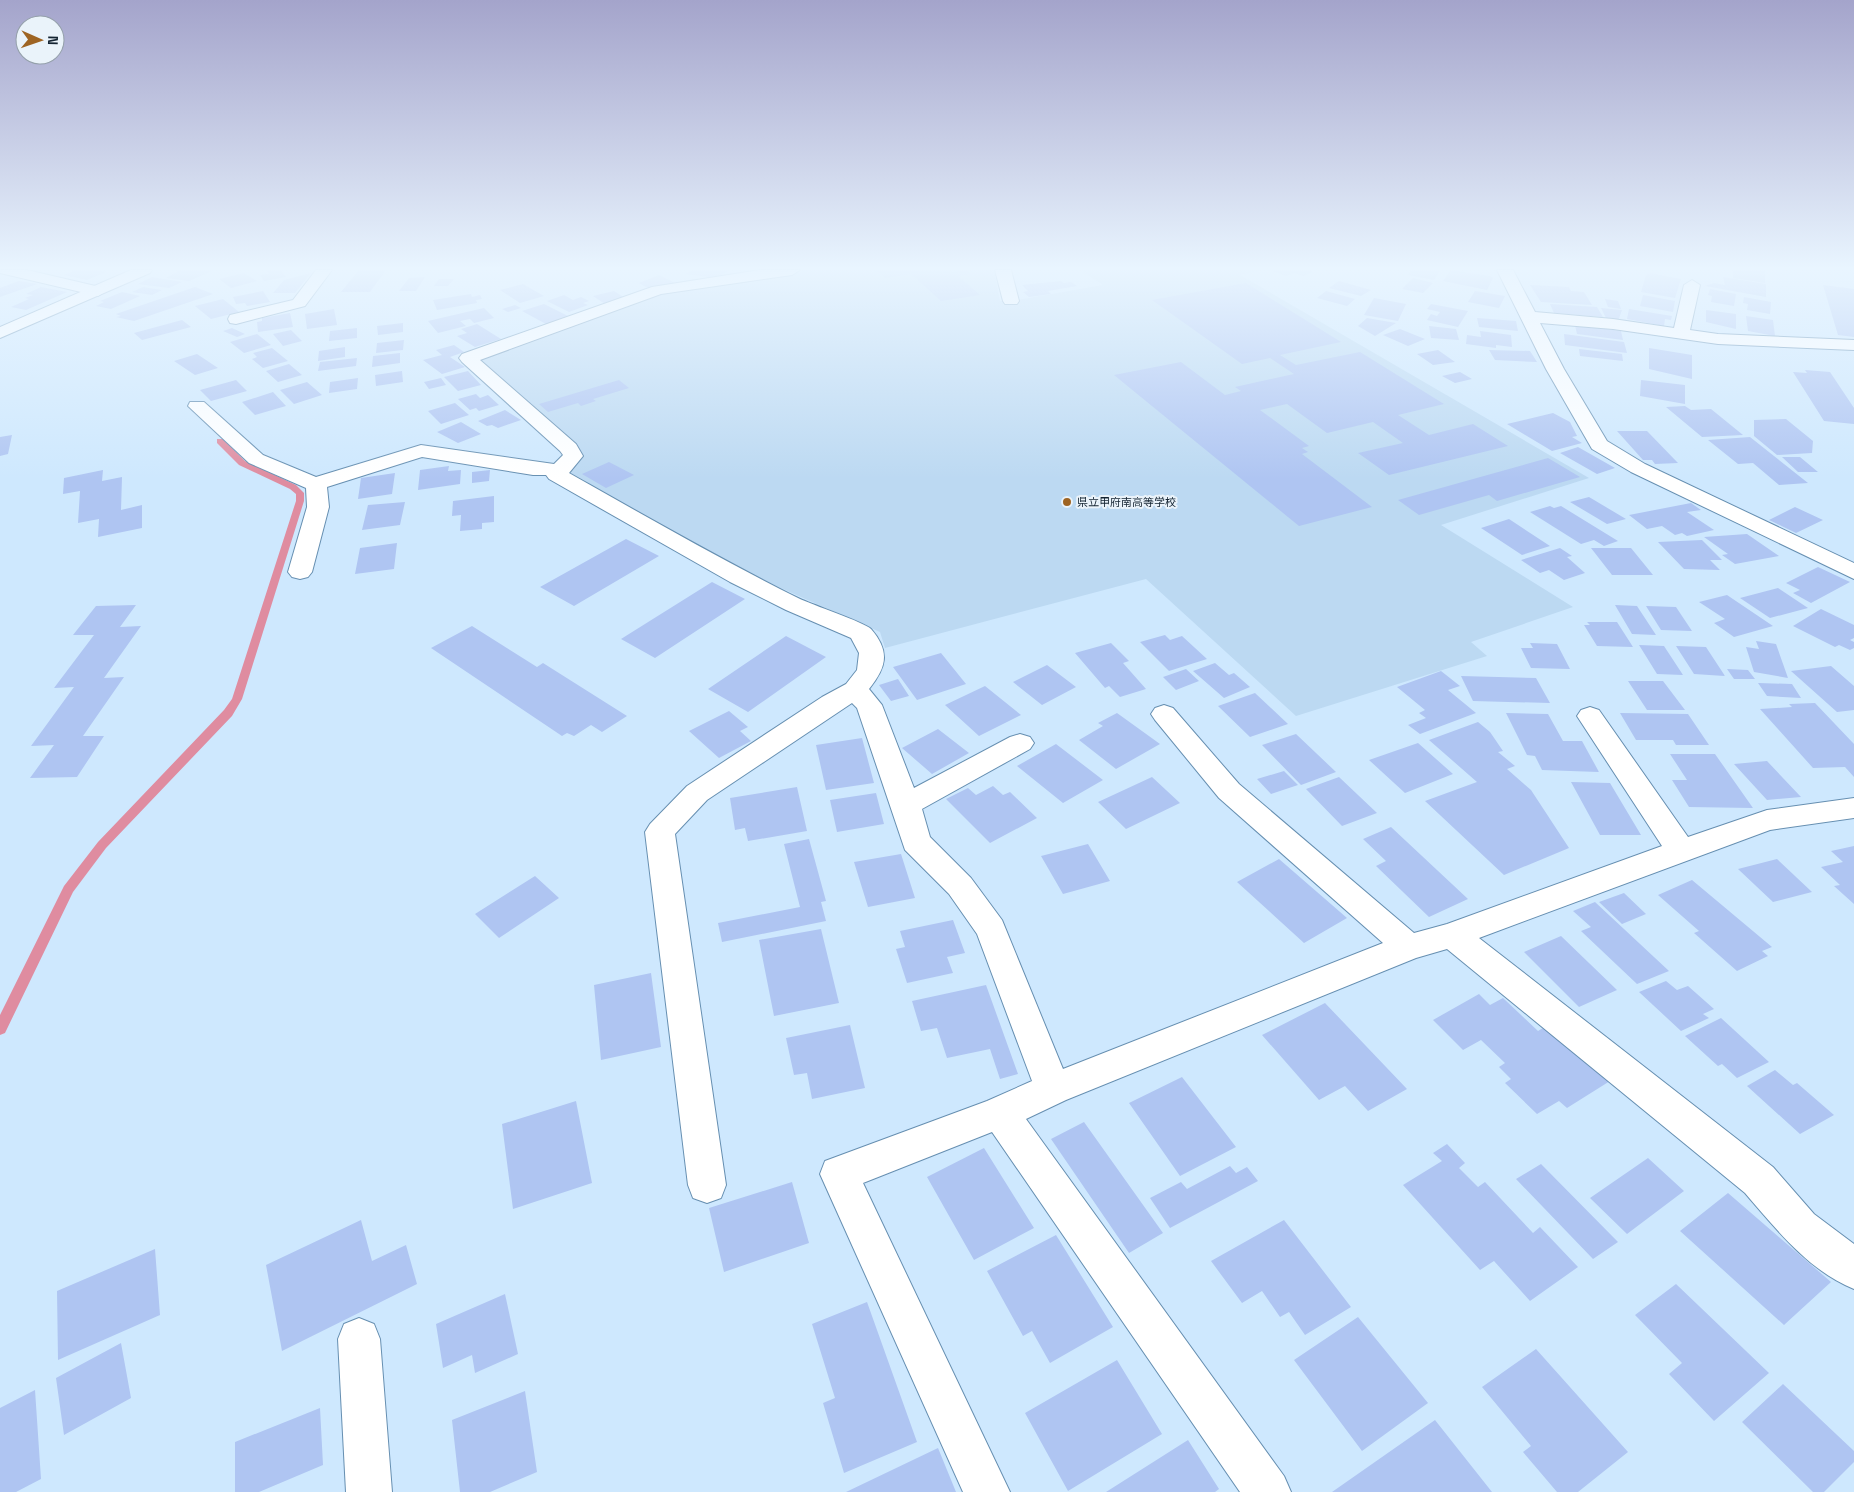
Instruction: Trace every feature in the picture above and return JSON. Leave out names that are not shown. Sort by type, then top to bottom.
[{"type":"street","points":[[519,340],[468,358],[569,448],[573,456],[556,475],[738,578],[794,605],[860,633],[872,653],[870,671],[854,690],[831,703],[697,793],[660,832],[707,1185]]},
{"type":"street","points":[[1541,340],[1599,445],[1638,468],[1854,572]]},
{"type":"street","points":[[1732,340],[1854,345]]},
{"type":"street","points":[[197,406],[256,459],[299,479],[316,484],[421,451],[533,469],[549,469]]},
{"type":"street","points":[[300,572],[318,507],[316,484]]},
{"type":"street","points":[[854,690],[869,705],[906,805],[916,842],[960,886],[992,929],[1053,1089]]},
{"type":"street","points":[[1164,714],[1229,791],[1409,948]]},
{"type":"street","points":[[1590,716],[1681,851]]},
{"type":"street","points":[[906,805],[1020,743]]},
{"type":"street","points":[[987,1492],[839,1174],[1000,1113],[1053,1089],[1409,948],[1452,935],[1767,820],[1854,808]]},
{"type":"street","points":[[1452,935],[1759,1180],[1800,1227],[1854,1269]]},
{"type":"street","points":[[1000,1113],[1268,1492]]},
{"type":"street","points":[[359,1339],[369,1492]]},
{"type":"shaded area","name":"県立甲府南高等学校","points":[[530,340],[1351,340],[1589,478],[1441,525],[1573,607],[1471,642],[1487,656],[1296,716],[1146,579],[885,648],[880,632],[749,574],[567,472],[583,456],[559,429],[478,358]]},
{"type":"building","points":[[238,340],[264,340],[271,345],[244,353],[230,342]]},
{"type":"building","points":[[278,340],[302,341],[283,346]]},
{"type":"building","points":[[404,340],[403,350],[376,353],[377,343]]},
{"type":"building","points":[[463,340],[499,340],[475,347]]},
{"type":"building","points":[[1208,340],[1337,340],[1341,342],[1280,355],[1296,365],[1360,352],[1444,404],[1398,415],[1429,435],[1473,424],[1508,446],[1389,475],[1358,453],[1403,443],[1373,422],[1327,433],[1287,404],[1260,410],[1309,446],[1302,448],[1308,452],[1302,454],[1372,507],[1299,526],[1114,375],[1181,362],[1225,395],[1241,391],[1235,387],[1294,374],[1270,358],[1242,364]]},
{"type":"building","points":[[1394,340],[1423,340],[1408,346]]},
{"type":"building","points":[[1466,340],[1511,340],[1512,347],[1496,345],[1496,348],[1466,344]]},
{"type":"building","points":[[1565,340],[1606,340],[1624,342],[1627,353],[1565,345]]},
{"type":"building","points":[[454,345],[464,352],[450,357],[465,367],[442,374],[423,360],[442,355],[436,350]]},
{"type":"building","points":[[345,347],[345,357],[318,361],[319,351]]},
{"type":"building","points":[[272,348],[288,361],[263,368],[252,359],[257,357],[253,353]]},
{"type":"building","points":[[1649,348],[1692,355],[1692,379],[1649,369]]},
{"type":"building","points":[[1579,349],[1622,354],[1623,361],[1580,356]]},
{"type":"building","points":[[1438,350],[1455,362],[1433,365],[1417,354]]},
{"type":"building","points":[[1489,350],[1530,351],[1537,362],[1495,360]]},
{"type":"building","points":[[400,353],[400,363],[372,367],[373,356]]},
{"type":"building","points":[[197,354],[218,368],[195,375],[174,361]]},
{"type":"building","points":[[357,358],[356,366],[318,371],[320,362]]},
{"type":"building","points":[[289,364],[302,375],[278,382],[266,371]]},
{"type":"building","points":[[1805,370],[1830,372],[1854,408],[1854,424],[1824,421],[1793,372],[1807,373]]},
{"type":"building","points":[[402,371],[403,382],[376,386],[375,375]]},
{"type":"building","points":[[468,371],[481,385],[458,391],[444,377]]},
{"type":"building","points":[[1460,372],[1472,379],[1455,383],[1442,376]]},
{"type":"building","points":[[358,378],[357,389],[329,393],[330,382]]},
{"type":"building","points":[[441,378],[446,385],[429,389],[424,382]]},
{"type":"building","points":[[236,380],[247,391],[211,401],[200,390]]},
{"type":"building","points":[[619,380],[629,388],[593,399],[596,401],[581,406],[578,403],[548,412],[539,404]]},
{"type":"building","points":[[1641,380],[1685,385],[1685,404],[1640,396]]},
{"type":"building","points":[[307,382],[322,395],[294,404],[280,390]]},
{"type":"building","points":[[273,392],[286,406],[255,415],[242,402]]},
{"type":"building","points":[[476,394],[480,398],[488,395],[499,405],[479,411],[476,408],[470,410],[458,399]]},
{"type":"building","points":[[455,403],[469,415],[441,424],[428,411]]},
{"type":"building","points":[[1685,406],[1691,410],[1711,409],[1743,435],[1702,437],[1666,407]]},
{"type":"building","points":[[505,410],[521,420],[498,428],[492,425],[487,426],[478,421]]},
{"type":"building","points":[[1553,413],[1570,422],[1577,436],[1572,437],[1582,443],[1552,451],[1507,424]]},
{"type":"building","points":[[1786,419],[1813,441],[1812,453],[1777,455],[1754,436],[1754,420]]},
{"type":"building","points":[[461,422],[481,434],[458,443],[437,432]]},
{"type":"building","points":[[1617,431],[1647,431],[1678,463],[1655,464],[1652,460],[1643,460]]},
{"type":"building","points":[[12,435],[8,454],[0,456],[0,437]]},
{"type":"building","points":[[1750,437],[1808,483],[1779,485],[1753,463],[1738,464],[1708,440]]},
{"type":"building","points":[[1578,447],[1615,468],[1597,474],[1560,453]]},
{"type":"building","points":[[1782,457],[1800,457],[1818,472],[1798,472]]},
{"type":"building","points":[[1548,458],[1580,477],[1497,501],[1489,495],[1419,515],[1398,500]]},
{"type":"building","points":[[609,462],[634,475],[606,488],[582,474]]},
{"type":"building","points":[[449,466],[448,471],[461,470],[460,484],[418,490],[420,470]]},
{"type":"building","points":[[103,470],[102,481],[122,477],[121,510],[142,505],[142,528],[98,537],[99,519],[78,523],[80,491],[63,494],[64,478]]},
{"type":"building","points":[[490,470],[489,481],[472,483],[472,472]]},
{"type":"building","points":[[395,473],[392,494],[358,499],[361,478]]},
{"type":"building","points":[[494,496],[494,522],[482,523],[482,529],[460,531],[461,515],[452,516],[453,501]]},
{"type":"building","points":[[1589,497],[1626,519],[1607,524],[1570,502]]},
{"type":"building","points":[[405,502],[400,525],[362,530],[368,505]]},
{"type":"building","points":[[1691,503],[1701,510],[1687,512],[1714,530],[1687,536],[1682,533],[1675,535],[1662,526],[1647,529],[1629,515]]},
{"type":"building","points":[[1550,506],[1554,508],[1561,506],[1618,541],[1604,546],[1594,540],[1581,544],[1530,512]]},
{"type":"building","points":[[1795,507],[1823,520],[1796,533],[1769,520]]},
{"type":"building","points":[[1509,519],[1550,546],[1522,555],[1481,528]]},
{"type":"building","points":[[1747,534],[1779,556],[1735,564],[1722,555],[1728,554],[1704,537]]},
{"type":"building","points":[[626,539],[659,556],[574,606],[540,587]]},
{"type":"building","points":[[1702,540],[1722,560],[1710,560],[1720,570],[1684,569],[1658,542]]},
{"type":"building","points":[[397,543],[394,569],[355,574],[360,548]]},
{"type":"building","points":[[1560,548],[1572,556],[1567,557],[1585,573],[1564,580],[1549,570],[1540,573],[1521,560]]},
{"type":"building","points":[[1591,548],[1631,548],[1653,575],[1612,575]]},
{"type":"building","points":[[1818,567],[1850,582],[1811,603],[1793,593],[1800,590],[1786,583]]},
{"type":"building","points":[[712,582],[745,599],[655,658],[621,639]]},
{"type":"building","points":[[1778,588],[1808,608],[1770,618],[1740,598]]},
{"type":"building","points":[[1727,595],[1773,626],[1734,637],[1714,623],[1725,619],[1699,602]]},
{"type":"building","points":[[136,605],[120,627],[141,626],[104,678],[124,677],[83,736],[104,736],[77,777],[30,778],[54,745],[31,746],[74,687],[54,688],[94,635],[73,635],[96,606]]},
{"type":"building","points":[[1615,605],[1637,606],[1656,635],[1632,634]]},
{"type":"building","points":[[1646,606],[1676,607],[1692,631],[1661,630]]},
{"type":"building","points":[[1821,609],[1854,625],[1854,638],[1850,640],[1854,642],[1854,648],[1850,650],[1839,645],[1835,647],[1793,626]]},
{"type":"building","points":[[1587,622],[1617,622],[1633,647],[1597,646],[1584,625],[1590,625]]},
{"type":"building","points":[[472,626],[537,667],[543,663],[627,716],[602,732],[591,725],[574,736],[567,733],[562,736],[431,648]]},
{"type":"building","points":[[1165,635],[1170,640],[1182,636],[1207,659],[1169,671],[1140,642]]},
{"type":"building","points":[[786,636],[826,657],[748,712],[708,689]]},
{"type":"building","points":[[1756,641],[1776,644],[1788,678],[1754,672],[1746,647],[1759,649]]},
{"type":"building","points":[[1111,643],[1129,661],[1123,663],[1146,689],[1120,697],[1109,686],[1105,688],[1075,653]]},
{"type":"building","points":[[1530,643],[1557,644],[1570,669],[1531,668],[1521,648],[1533,648]]},
{"type":"building","points":[[1639,645],[1664,646],[1683,675],[1657,674]]},
{"type":"building","points":[[1676,646],[1706,647],[1725,676],[1694,674]]},
{"type":"building","points":[[941,653],[966,684],[917,700],[893,667]]},
{"type":"building","points":[[1215,663],[1229,675],[1234,673],[1250,687],[1224,698],[1193,671]]},
{"type":"building","points":[[1047,665],[1076,687],[1042,705],[1013,682]]},
{"type":"building","points":[[1831,666],[1854,686],[1854,710],[1837,712],[1791,671]]},
{"type":"building","points":[[1186,669],[1199,681],[1176,690],[1163,677]]},
{"type":"building","points":[[1727,669],[1748,670],[1755,679],[1734,679]]},
{"type":"building","points":[[1441,671],[1460,686],[1448,690],[1476,713],[1420,734],[1408,725],[1426,718],[1419,713],[1425,710],[1397,687]]},
{"type":"building","points":[[1461,676],[1536,678],[1550,703],[1473,701]]},
{"type":"building","points":[[898,679],[909,696],[891,701],[879,685]]},
{"type":"building","points":[[1628,681],[1663,681],[1685,710],[1647,710]]},
{"type":"building","points":[[1758,683],[1792,684],[1801,698],[1767,696]]},
{"type":"building","points":[[985,686],[1021,715],[979,736],[945,705]]},
{"type":"building","points":[[1255,693],[1288,724],[1250,737],[1218,706]]},
{"type":"building","points":[[1815,703],[1854,744],[1854,777],[1845,767],[1813,768],[1760,709],[1792,707],[1789,704]]},
{"type":"building","points":[[729,711],[748,727],[740,731],[751,741],[719,758],[689,731]]},
{"type":"building","points":[[1117,713],[1160,744],[1116,769],[1079,740],[1103,726],[1098,723]]},
{"type":"building","points":[[1506,713],[1548,714],[1563,741],[1582,741],[1599,772],[1542,770],[1535,756],[1527,755]]},
{"type":"building","points":[[1620,713],[1688,714],[1709,745],[1676,745],[1673,740],[1636,740]]},
{"type":"building","points":[[1478,722],[1490,732],[1503,751],[1498,752],[1515,766],[1507,769],[1531,790],[1569,848],[1504,875],[1425,801],[1477,782],[1429,740]]},
{"type":"building","points":[[938,729],[969,753],[932,774],[902,748]]},
{"type":"building","points":[[1296,734],[1336,772],[1301,785],[1262,745]]},
{"type":"building","points":[[862,738],[874,783],[826,790],[816,745]]},
{"type":"building","points":[[1418,743],[1453,774],[1405,793],[1369,760]]},
{"type":"building","points":[[1056,744],[1103,780],[1063,803],[1017,766]]},
{"type":"building","points":[[1670,754],[1715,754],[1753,808],[1689,807],[1672,780],[1687,780]]},
{"type":"building","points":[[1767,761],[1801,797],[1767,800],[1734,764]]},
{"type":"building","points":[[1284,771],[1298,785],[1271,794],[1257,779]]},
{"type":"building","points":[[1152,777],[1180,803],[1126,829],[1098,802]]},
{"type":"building","points":[[1339,777],[1377,813],[1342,826],[1306,789]]},
{"type":"building","points":[[1571,782],[1610,783],[1641,835],[1600,835]]},
{"type":"building","points":[[993,786],[1003,795],[1010,792],[1037,818],[990,843],[946,799],[968,788],[976,795]]},
{"type":"building","points":[[797,787],[807,831],[748,841],[745,828],[735,830],[730,798]]},
{"type":"building","points":[[876,793],[884,824],[837,832],[830,800]]},
{"type":"building","points":[[1391,827],[1468,899],[1429,917],[1376,866],[1386,861],[1363,839]]},
{"type":"building","points":[[809,839],[826,901],[821,902],[826,921],[722,942],[718,923],[800,907],[784,844]]},
{"type":"building","points":[[1088,844],[1110,881],[1063,894],[1041,856]]},
{"type":"building","points":[[1854,846],[1854,904],[1834,886],[1840,885],[1821,867],[1843,862],[1831,851]]},
{"type":"building","points":[[901,854],[915,898],[868,907],[854,862]]},
{"type":"building","points":[[1279,859],[1347,918],[1304,943],[1237,882]]},
{"type":"building","points":[[1777,859],[1812,892],[1773,902],[1738,869]]},
{"type":"building","points":[[535,876],[559,898],[499,938],[475,914]]},
{"type":"building","points":[[1692,880],[1772,947],[1762,951],[1768,956],[1737,971],[1694,933],[1699,931],[1658,895]]},
{"type":"building","points":[[1624,893],[1646,914],[1622,924],[1599,902]]},
{"type":"building","points":[[1595,902],[1669,971],[1637,984],[1581,931],[1591,927],[1573,911]]},
{"type":"building","points":[[953,920],[965,953],[947,957],[953,973],[907,983],[896,949],[905,947],[900,931]]},
{"type":"building","points":[[821,929],[839,1003],[774,1016],[759,940]]},
{"type":"building","points":[[1561,936],[1617,990],[1579,1007],[1524,952]]},
{"type":"building","points":[[651,973],[661,1047],[601,1060],[594,985]]},
{"type":"building","points":[[1666,981],[1677,990],[1688,986],[1714,1009],[1703,1014],[1709,1018],[1681,1031],[1639,992]]},
{"type":"building","points":[[986,985],[1018,1074],[1000,1079],[990,1049],[947,1058],[937,1028],[921,1031],[912,1001]]},
{"type":"building","points":[[1479,994],[1490,1005],[1503,998],[1538,1031],[1548,1025],[1610,1081],[1567,1108],[1559,1101],[1537,1114],[1505,1083],[1511,1079],[1499,1067],[1505,1063],[1481,1040],[1463,1050],[1433,1020]]},
{"type":"building","points":[[1325,1003],[1407,1089],[1368,1111],[1345,1086],[1319,1100],[1262,1035]]},
{"type":"building","points":[[1721,1018],[1769,1062],[1737,1078],[1722,1064],[1718,1066],[1685,1036]]},
{"type":"building","points":[[850,1025],[865,1088],[812,1099],[807,1073],[794,1075],[786,1038]]},
{"type":"building","points":[[1775,1070],[1793,1085],[1797,1083],[1834,1115],[1800,1134],[1747,1086]]},
{"type":"building","points":[[1182,1077],[1236,1147],[1180,1176],[1129,1103]]},
{"type":"building","points":[[576,1101],[592,1183],[513,1209],[502,1124]]},
{"type":"building","points":[[1084,1122],[1163,1233],[1129,1253],[1051,1139]]},
{"type":"building","points":[[1447,1144],[1465,1163],[1459,1168],[1478,1187],[1485,1182],[1533,1233],[1540,1227],[1578,1267],[1530,1301],[1494,1261],[1480,1270],[1403,1185],[1442,1161],[1433,1153]]},
{"type":"building","points":[[984,1148],[1034,1228],[974,1260],[927,1177]]},
{"type":"building","points":[[1648,1158],[1684,1191],[1627,1234],[1590,1198]]},
{"type":"building","points":[[1541,1164],[1618,1242],[1593,1259],[1516,1179]]},
{"type":"building","points":[[1230,1166],[1236,1173],[1247,1167],[1258,1181],[1170,1228],[1150,1198],[1181,1182],[1187,1189]]},
{"type":"building","points":[[792,1182],[809,1243],[724,1272],[709,1208]]},
{"type":"building","points":[[1728,1193],[1831,1282],[1784,1325],[1680,1231]]},
{"type":"building","points":[[361,1220],[372,1261],[406,1245],[417,1284],[282,1351],[266,1265]]},
{"type":"building","points":[[1284,1220],[1351,1307],[1305,1335],[1289,1312],[1280,1317],[1262,1291],[1242,1303],[1211,1261]]},
{"type":"building","points":[[1056,1235],[1113,1327],[1050,1363],[1032,1331],[1023,1336],[987,1271]]},
{"type":"building","points":[[155,1249],[160,1315],[58,1360],[57,1291]]},
{"type":"building","points":[[1676,1284],[1769,1373],[1714,1421],[1669,1374],[1682,1363],[1635,1315]]},
{"type":"building","points":[[505,1294],[518,1354],[475,1373],[472,1355],[443,1368],[436,1324]]},
{"type":"building","points":[[867,1302],[917,1442],[844,1473],[823,1403],[835,1398],[812,1324]]},
{"type":"building","points":[[1358,1317],[1428,1403],[1362,1451],[1294,1360]]},
{"type":"building","points":[[121,1343],[131,1398],[64,1435],[56,1378]]},
{"type":"building","points":[[1536,1349],[1628,1452],[1578,1492],[1557,1492],[1523,1452],[1531,1446],[1482,1387]]},
{"type":"building","points":[[1117,1360],[1162,1434],[1068,1491],[1025,1413]]},
{"type":"building","points":[[1783,1384],[1854,1451],[1854,1462],[1824,1492],[1813,1492],[1742,1422]]},
{"type":"building","points":[[35,1390],[41,1479],[16,1492],[0,1492],[0,1408]]},
{"type":"building","points":[[525,1391],[537,1472],[490,1492],[460,1492],[452,1420]]},
{"type":"building","points":[[320,1408],[323,1465],[259,1492],[235,1492],[235,1442]]},
{"type":"building","points":[[1435,1420],[1492,1492],[1332,1492]]},
{"type":"building","points":[[1188,1440],[1219,1489],[1215,1492],[1106,1492]]},
{"type":"building","points":[[938,1448],[956,1492],[846,1492]]},
{"type":"waterway","points":[[0,1029],[68,889],[102,845],[228,713],[237,699],[300,501],[300,493],[293,487],[242,463],[220,441]]},
{"type":"place","name":"県立甲府南高等学校","points":[[1067,502]]}]
